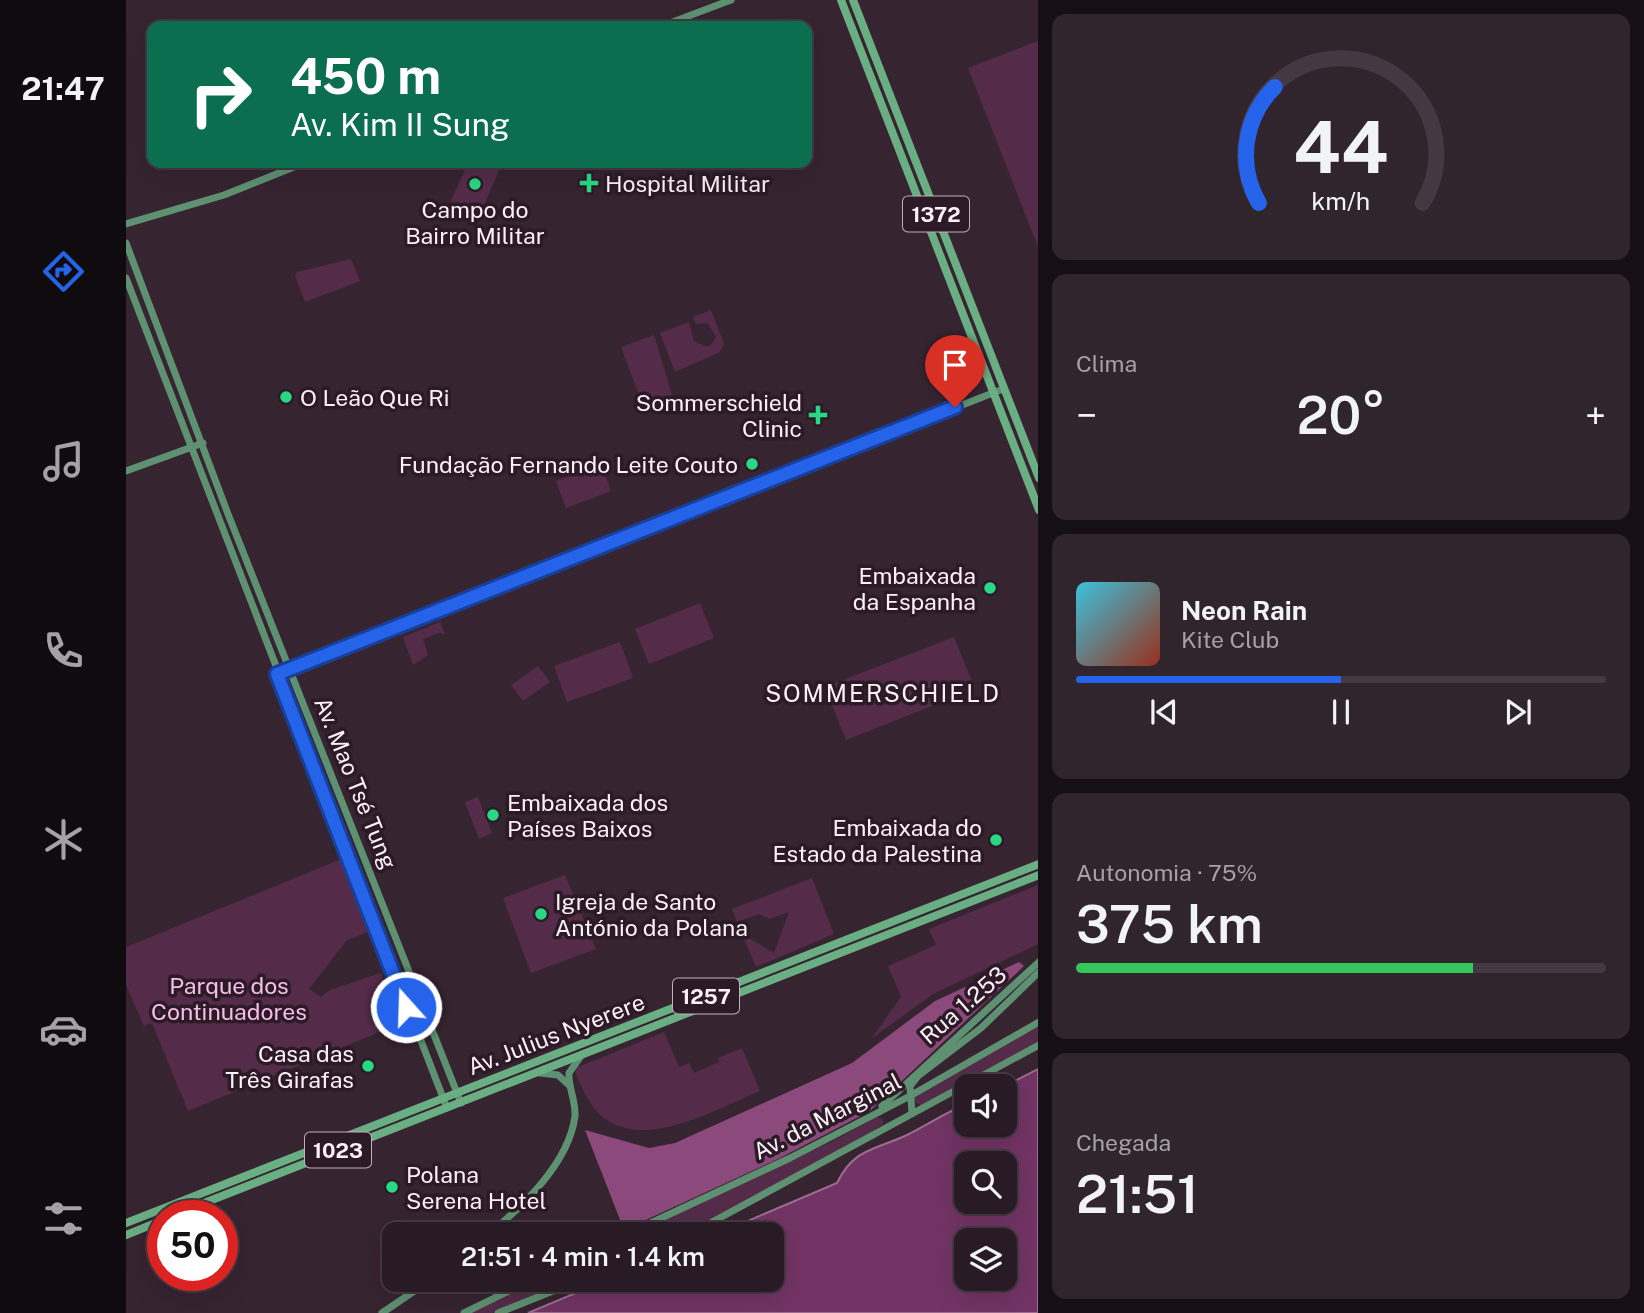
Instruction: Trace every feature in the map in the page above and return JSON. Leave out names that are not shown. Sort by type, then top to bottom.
[{"type":"main road","points":[[675,21],[731,0]]},
{"type":"main road","name":"1372","points":[[841,0],[993,392]]},
{"type":"main road","name":"1372","points":[[853,0],[1038,478]]},
{"type":"main road","points":[[126,224],[224,195],[292,168]]},
{"type":"main road","name":"Av. Mao Tsé Tung","points":[[126,243],[289,669],[362,847],[461,1103]]},
{"type":"main road","name":"Av. Mao Tsé Tung","points":[[126,278],[447,1108]]},
{"type":"main road","points":[[277,674],[1003,388]]},
{"type":"main road","points":[[993,392],[1038,510]]},
{"type":"main road","points":[[126,471],[203,443]]},
{"type":"main road","name":"Av. Julius Nyerere","points":[[126,1223],[1038,864]]},
{"type":"main road","name":"Av. Julius Nyerere","points":[[212,1200],[765,985],[1038,875]]},
{"type":"main road","points":[[1006,877],[1010,887]]},
{"type":"main road","points":[[927,908],[931,918]]},
{"type":"main road","name":"Rua 1.253","points":[[879,1111],[912,1076],[972,1026],[1038,962]]},
{"type":"main road","points":[[912,1113],[910,1086],[918,1076],[981,1028],[1038,972]]},
{"type":"main road","points":[[762,974],[765,985]]},
{"type":"main road","points":[[677,1007],[680,1017]]},
{"type":"main road","name":"Av. da Marginal","points":[[653,1222],[790,1158],[909,1096],[1038,1022]]},
{"type":"main road","points":[[595,1039],[599,1049]]},
{"type":"main road","name":"Av. da Marginal","points":[[713,1222],[1038,1045]]},
{"type":"main road","points":[[502,1222],[533,1192],[568,1142],[575,1114],[569,1073],[581,1056]]},
{"type":"main road","points":[[525,1066],[529,1077]]},
{"type":"main road","points":[[540,1073],[558,1075],[571,1086]]},
{"type":"main road","points":[[879,1111],[887,1126]]},
{"type":"main road","points":[[126,1236],[147,1227]]},
{"type":"main road","points":[[382,1313],[413,1292]]},
{"type":"main road","points":[[464,1313],[507,1292]]},
{"type":"main road","points":[[498,1313],[550,1292]]},
{"type":"green space","points":[[1038,41],[1038,247],[968,68]]},
{"type":"green space","name":"Campo do Bairro Militar","points":[[466,168],[500,168],[479,216],[450,203]]},
{"type":"green space","points":[[351,259],[360,281],[305,302],[295,276],[297,272]]},
{"type":"green space","points":[[711,310],[724,344],[720,352],[675,372],[660,333],[689,322],[694,341],[706,347],[711,345],[716,337],[708,323],[696,324],[693,317]]},
{"type":"green space","points":[[654,335],[673,398],[644,408],[621,347]]},
{"type":"green space","points":[[601,464],[611,491],[566,508],[556,481]]},
{"type":"green space","points":[[700,603],[714,638],[649,664],[635,629]]},
{"type":"green space","points":[[440,622],[445,634],[439,633],[423,639],[428,655],[413,665],[403,637]]},
{"type":"green space","points":[[954,637],[975,689],[846,740],[825,687]]},
{"type":"green space","points":[[620,642],[633,678],[567,702],[554,666]]},
{"type":"green space","points":[[538,666],[550,682],[523,701],[511,685]]},
{"type":"green space","points":[[478,797],[492,833],[479,839],[465,802]]},
{"type":"green space","name":"Parque dos Continuadores","points":[[344,858],[374,929],[346,941],[309,989],[321,997],[330,990],[381,973],[399,1024],[188,1111],[152,1023],[144,1026],[126,985],[126,947]]},
{"type":"green space","points":[[565,875],[596,949],[531,973],[503,898]]},
{"type":"green space","points":[[812,878],[834,934],[756,967],[742,934],[774,953],[789,912],[769,919],[759,914],[737,922],[732,909]]},
{"type":"green space","points":[[1038,885],[1038,944],[933,994],[871,1039],[901,997],[888,966],[936,945],[929,929]]},
{"type":"green space","points":[[1038,1025],[1038,1043],[981,1074],[954,1074],[954,1089],[922,1106],[914,1102],[914,1097]]},
{"type":"green space","points":[[664,1032],[679,1067],[689,1063],[694,1073],[719,1062],[718,1058],[742,1048],[760,1091],[718,1110],[671,1126],[647,1130],[625,1128],[605,1119],[585,1094],[575,1072],[578,1067]]},
{"type":"green space","points":[[876,1117],[883,1119],[883,1124],[871,1132],[708,1222],[660,1222],[839,1138]]},
{"type":"green space","points":[[511,1292],[544,1292],[492,1313],[470,1313]]},
{"type":"shaded area","points":[[1019,962],[1024,966],[870,1111],[778,1159],[641,1222],[621,1222],[585,1130],[649,1148],[675,1143],[852,1063],[935,1001]]},
{"type":"shaded area","points":[[1038,1069],[1038,1313],[528,1313],[578,1292],[784,1292],[784,1222],[745,1222],[837,1183],[858,1156],[907,1135],[954,1110],[954,1137],[1017,1137],[1017,1080]]},
{"type":"place","name":"Hospital Militar","points":[[589,183]]},
{"type":"place","name":"Campo do Bairro Militar","points":[[475,184]]},
{"type":"place","name":"O Leão Que Ri","points":[[286,397]]},
{"type":"place","name":"Sommerschield Clinic","points":[[818,415]]},
{"type":"place","name":"Fundação Fernando Leite Couto","points":[[752,464]]},
{"type":"place","name":"Embaixada da Espanha","points":[[990,588]]},
{"type":"place","name":"Embaixada dos Países Baixos","points":[[493,815]]},
{"type":"place","name":"Embaixada do Estado da Palestina","points":[[996,840]]},
{"type":"place","name":"Igreja de Santo António da Polana","points":[[541,914]]},
{"type":"place","name":"Casa das Três Girafas","points":[[368,1066]]},
{"type":"place","name":"Polana Serena Hotel","points":[[392,1187]]},
{"type":"district","name":"SOMMERSCHIELD","points":[[883,693]]},
{"type":"route","points":[[406,1007],[382,939],[277,674],[955,407]]}]
